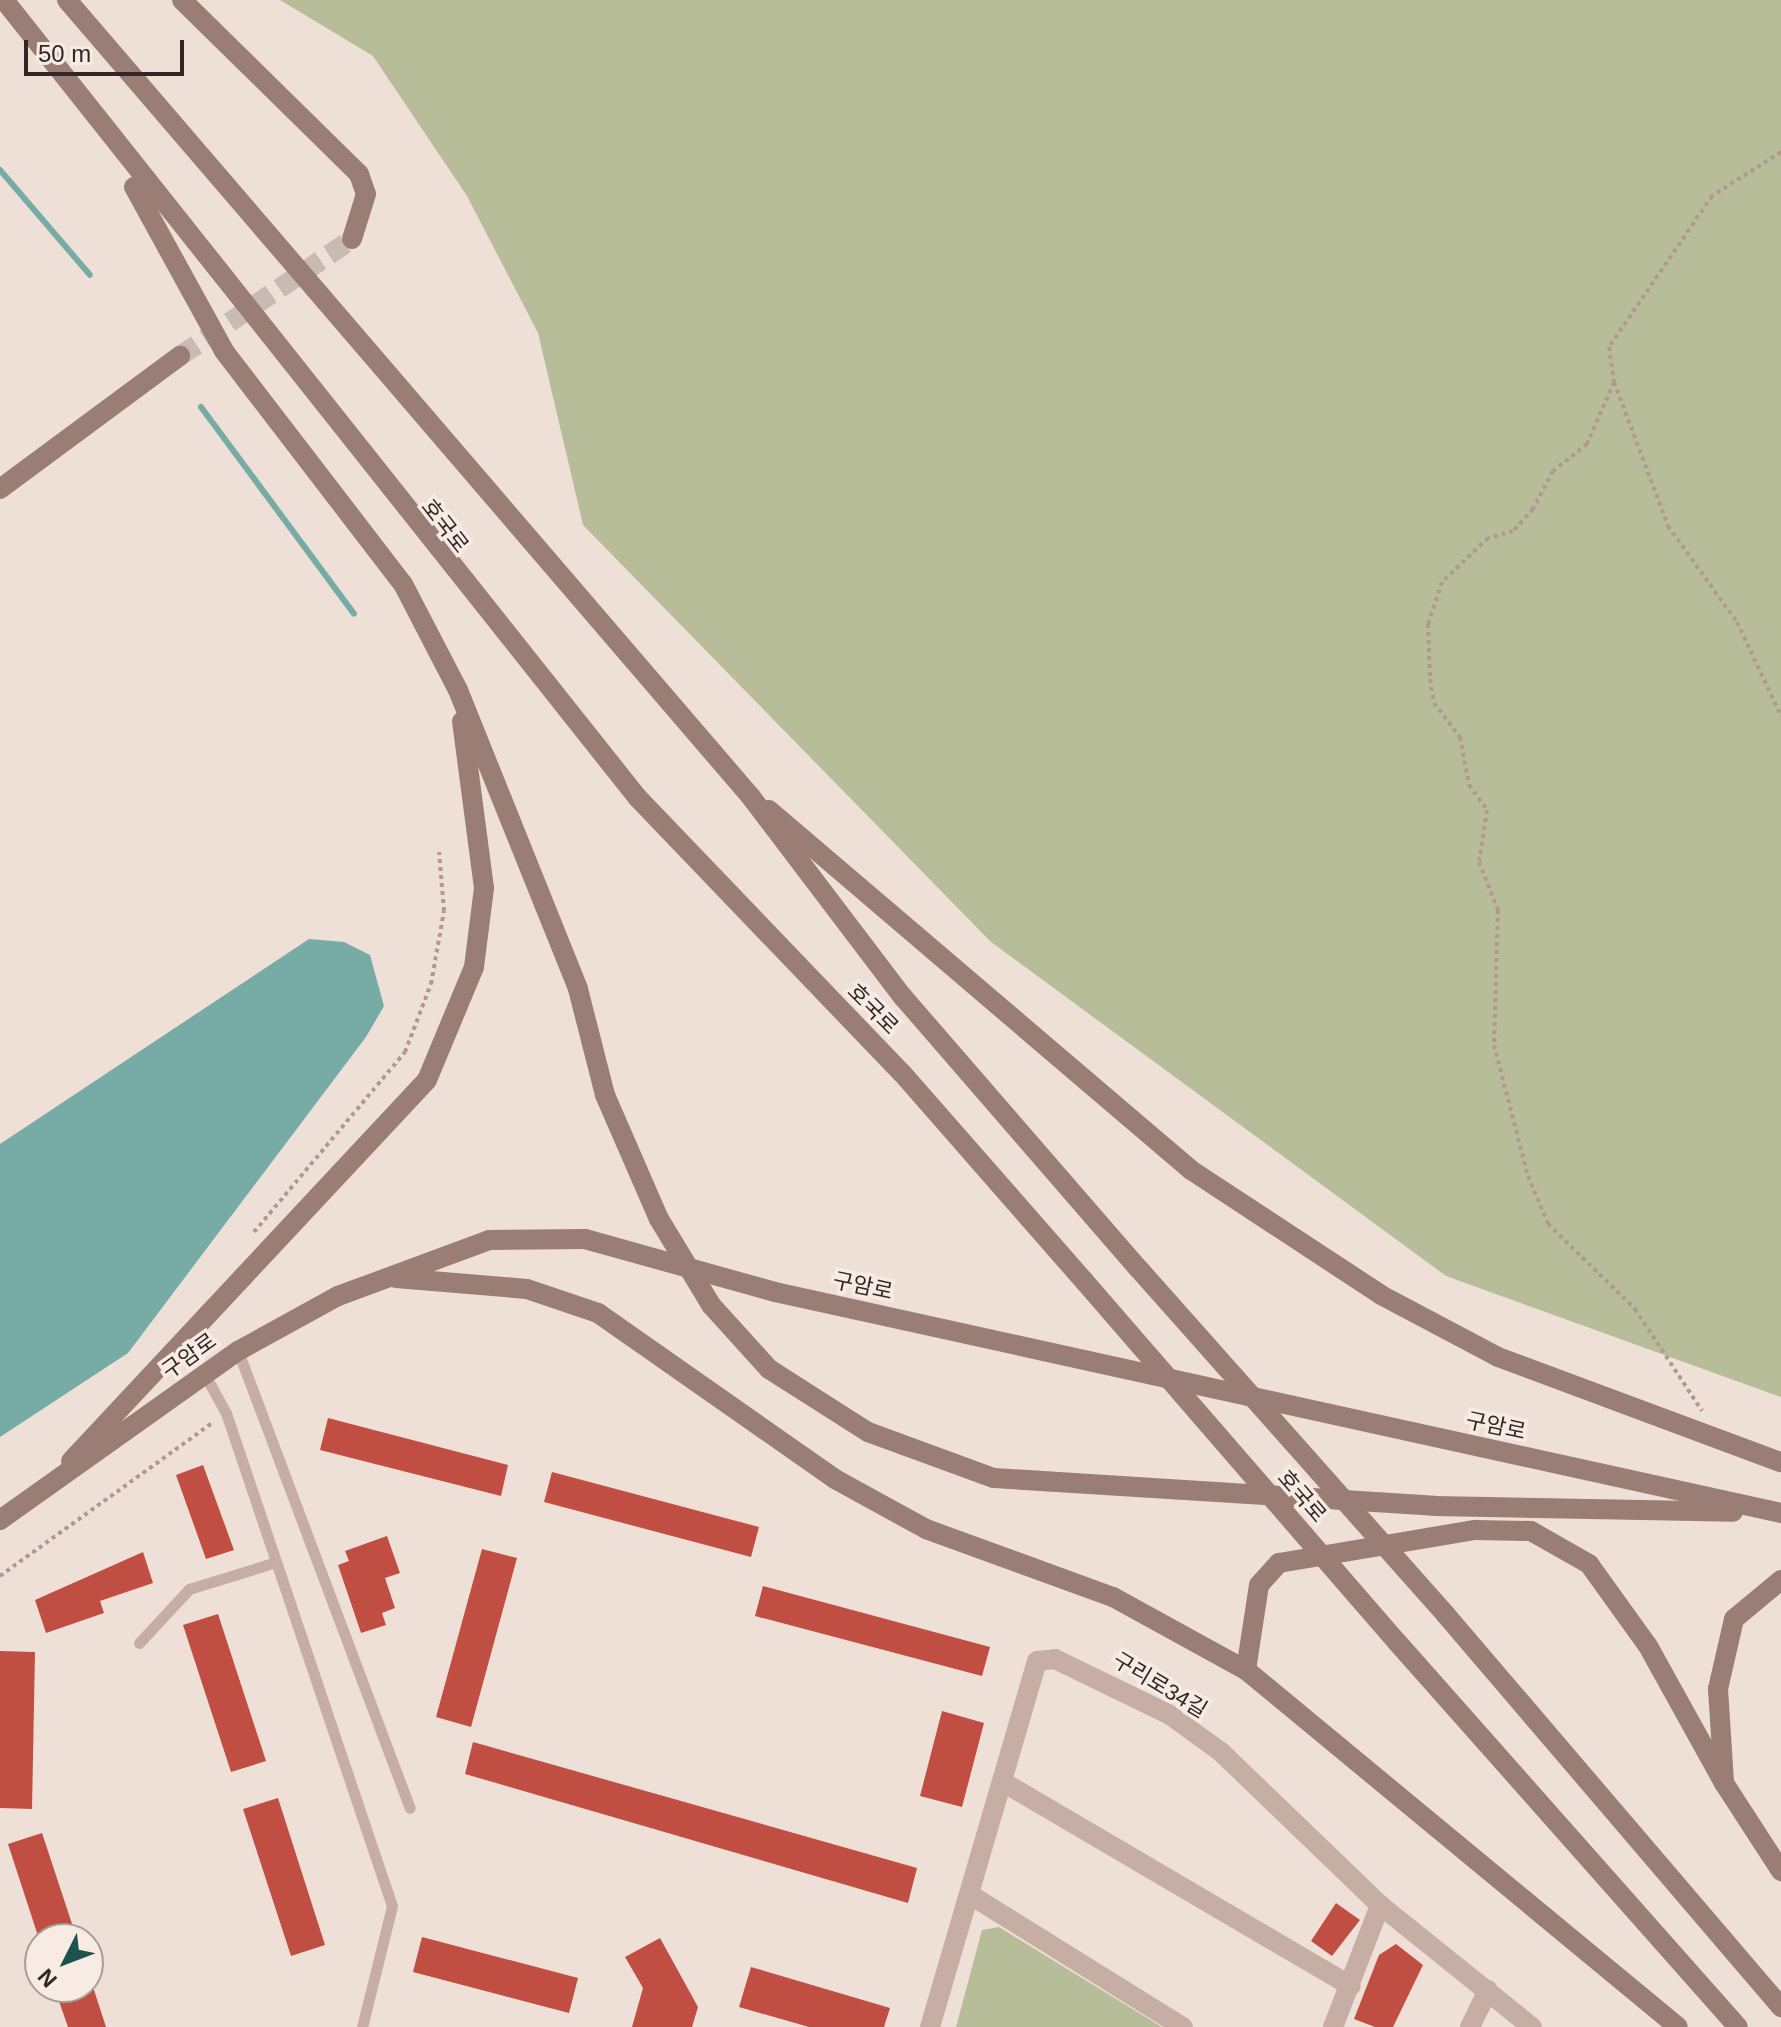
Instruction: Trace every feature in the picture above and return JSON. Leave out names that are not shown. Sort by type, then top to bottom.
[{"type":"main road","name":"호국로","points":[[4,0],[107,138],[637,797],[902,1073],[1397,1642],[1738,2027]]},
{"type":"main road","name":"호국로","points":[[67,0],[751,797],[903,997],[1446,1615],[1781,2007]]},
{"type":"main road","points":[[182,0],[359,174],[366,194],[352,239]]},
{"type":"main road","points":[[107,138],[224,351],[403,584],[458,690],[578,989],[605,1095],[659,1219],[711,1305],[769,1369],[868,1432],[994,1478],[1434,1506],[1781,1513]]},
{"type":"main road","points":[[0,489],[180,356]]},
{"type":"main road","points":[[51,1485],[427,1080],[474,967],[484,888],[458,690]]},
{"type":"main road","points":[[751,797],[1203,1179],[1381,1295],[1498,1357],[1781,1462]]},
{"type":"main road","name":"구암로","points":[[0,1520],[238,1351],[388,1277],[489,1240],[585,1239],[775,1292],[1781,1513]]},
{"type":"main road","points":[[388,1277],[527,1289],[598,1313],[861,1494],[926,1529],[1113,1597],[1246,1670],[1678,2027]]},
{"type":"main road","points":[[1246,1670],[1259,1585],[1279,1563],[1475,1530],[1531,1531],[1589,1564],[1648,1646],[1724,1783],[1781,1871]]},
{"type":"main road","points":[[1724,1783],[1718,1689],[1734,1619],[1781,1580]]},
{"type":"street","name":"구리로34길","points":[[930,2027],[1037,1661],[1088,1669],[1221,1752],[1380,1905],[1532,2027]]},
{"type":"street","points":[[1003,1782],[1351,1986]]},
{"type":"street","points":[[969,1894],[1183,2027]]},
{"type":"street","points":[[1333,2027],[1380,1905]]},
{"type":"street","points":[[1470,2027],[1488,1990]]},
{"type":"lane","points":[[238,1351],[410,1808]]},
{"type":"lane","points":[[205,1375],[226,1413],[392,1906],[362,2027]]},
{"type":"lane","points":[[139,1643],[189,1589],[276,1562]]},
{"type":"path","points":[[1781,152],[1712,196],[1609,347],[1614,382],[1668,526],[1737,622],[1781,716]]},
{"type":"path","points":[[1614,382],[1587,444],[1553,471],[1533,509],[1513,531],[1488,538],[1442,582],[1428,624],[1430,679],[1434,703],[1460,737],[1469,785],[1487,810],[1479,862],[1498,910],[1494,1045],[1528,1176],[1548,1224],[1635,1309],[1727,1442]]},
{"type":"path","points":[[242,1246],[405,1052],[431,984],[444,911],[439,852]]},
{"type":"path","points":[[0,1576],[226,1413]]},
{"type":"green space","points":[[280,0],[1781,0],[1781,1397],[1446,1276],[991,942],[583,525],[538,333],[467,196],[373,56]]},
{"type":"green space","points":[[999,1927],[1162,2027],[956,2027],[982,1930]]},
{"type":"water","points":[[309,939],[344,942],[370,955],[384,1006],[366,1037],[128,1353],[0,1437],[0,1144]]},
{"type":"building","points":[[328,1418],[508,1465],[501,1496],[320,1450]]},
{"type":"building","points":[[203,1465],[234,1550],[206,1559],[176,1475]]},
{"type":"building","points":[[552,1472],[759,1527],[751,1557],[544,1502]]},
{"type":"building","points":[[387,1536],[400,1573],[385,1578],[395,1608],[382,1613],[386,1625],[361,1633],[338,1565],[349,1561],[345,1551]]},
{"type":"building","points":[[482,1549],[517,1558],[471,1727],[436,1717]]},
{"type":"building","points":[[143,1552],[153,1583],[100,1601],[104,1613],[46,1633],[35,1600]]},
{"type":"building","points":[[763,1586],[990,1647],[982,1676],[755,1616]]},
{"type":"building","points":[[218,1614],[266,1761],[231,1772],[183,1625]]},
{"type":"building","points":[[0,1651],[35,1652],[32,1809],[0,1808]]},
{"type":"building","points":[[942,1711],[984,1723],[962,1807],[920,1796]]},
{"type":"building","points":[[473,1742],[917,1868],[908,1903],[465,1774]]},
{"type":"building","points":[[278,1798],[325,1945],[291,1956],[243,1809]]},
{"type":"building","points":[[42,1833],[72,1923],[34,1923],[8,1844]]},
{"type":"building","points":[[1336,1903],[1360,1920],[1332,1956],[1311,1941]]},
{"type":"building","points":[[422,1937],[578,1978],[569,2013],[413,1972]]},
{"type":"building","points":[[660,1938],[698,2007],[692,2027],[632,2027],[643,1988],[625,1957]]},
{"type":"building","points":[[1396,1944],[1423,1965],[1393,2027],[1375,2027],[1354,2019],[1379,1955]]},
{"type":"building","points":[[751,1967],[890,2008],[884,2027],[809,2027],[739,2007]]},
{"type":"building","points":[[60,2003],[98,2003],[106,2027],[68,2027]]},
{"type":"waterway","points":[[0,170],[90,275]]},
{"type":"waterway","points":[[201,407],[354,614]]},
{"type":"tunnel","points":[[180,356],[352,239]]}]
